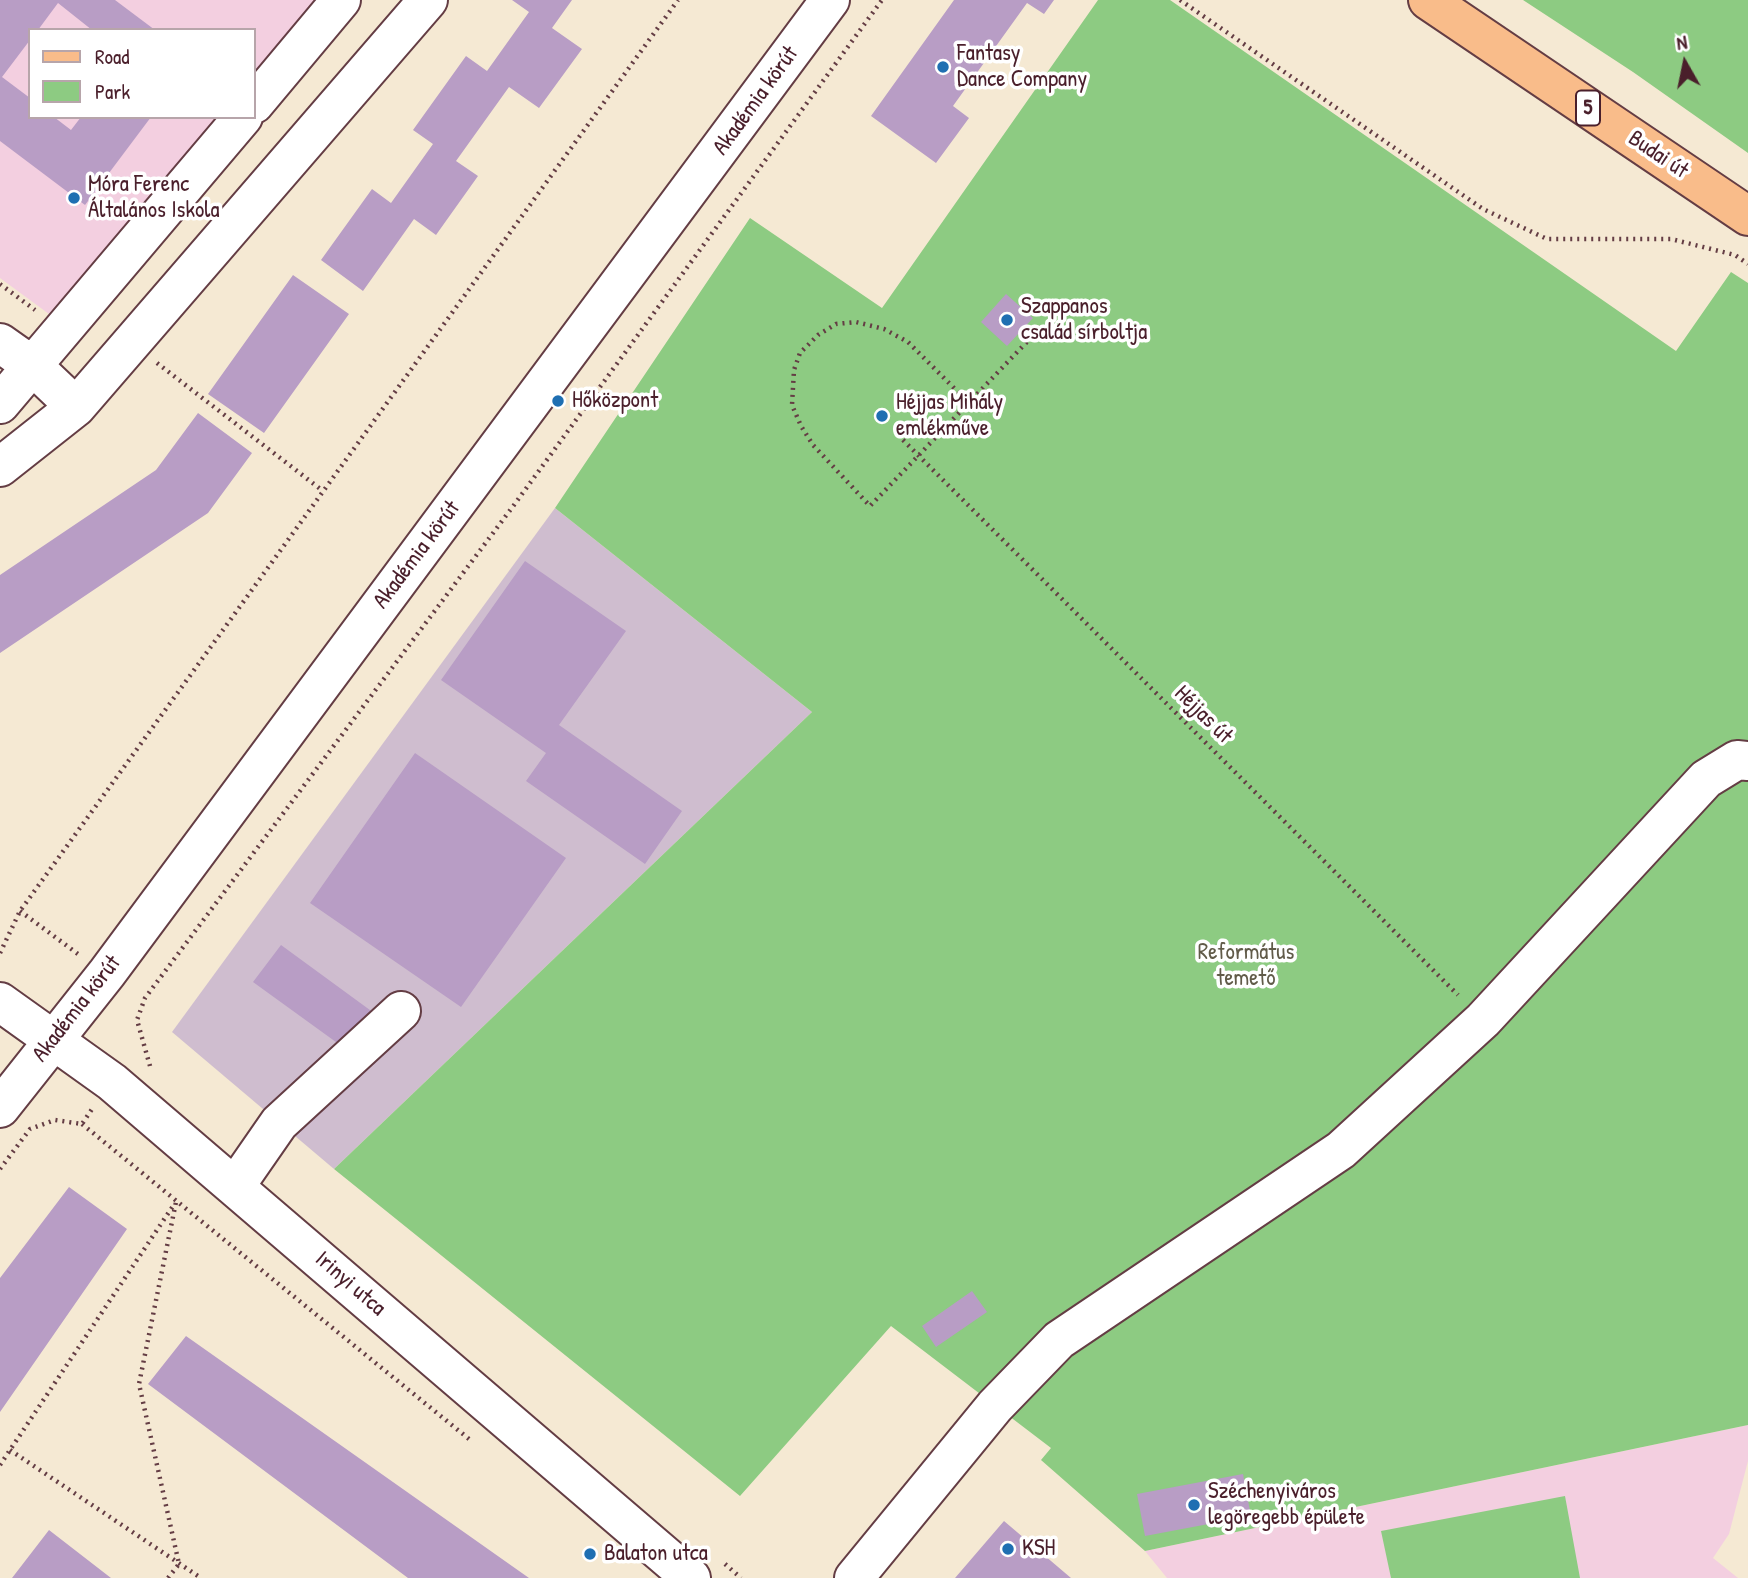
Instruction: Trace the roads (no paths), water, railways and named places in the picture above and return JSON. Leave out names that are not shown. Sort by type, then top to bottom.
[{"type":"main road","name":"Budai út","points":[[1428,0],[1748,216]]},
{"type":"street","points":[[256,102],[341,0]]},
{"type":"street","points":[[0,467],[76,407],[428,0]]},
{"type":"street","name":"Akadémia körút","points":[[15,1118],[53,1038],[115,962],[830,0]]},
{"type":"street","points":[[0,404],[241,119]]},
{"type":"street","points":[[0,343],[34,367],[76,407]]},
{"type":"street","points":[[853,1578],[995,1406],[1059,1339],[1341,1150],[1483,1020],[1706,779],[1737,760],[1748,761]]},
{"type":"street","name":"Irinyi utca","points":[[0,1002],[112,1082],[705,1569]]},
{"type":"street","points":[[236,1185],[279,1123],[401,1010]]},
{"type":"place","name":"Fantasy Dance Company","points":[[943,67]]},
{"type":"place","name":"Móra Ferenc Általános Iskola","points":[[74,198]]},
{"type":"place","name":"Szappanos család sírboltja","points":[[1007,320]]},
{"type":"place","name":"Hőközpont","points":[[558,401]]},
{"type":"place","name":"Héjjas Mihály emlékműve","points":[[882,416]]},
{"type":"place","name":"Széchenyiváros legöregebb épülete","points":[[1194,1505]]},
{"type":"place","name":"KSH","points":[[1008,1549]]},
{"type":"place","name":"Balaton utca","points":[[590,1554]]},
{"type":"park label","name":"Református temető","points":[[1246,966]]}]
